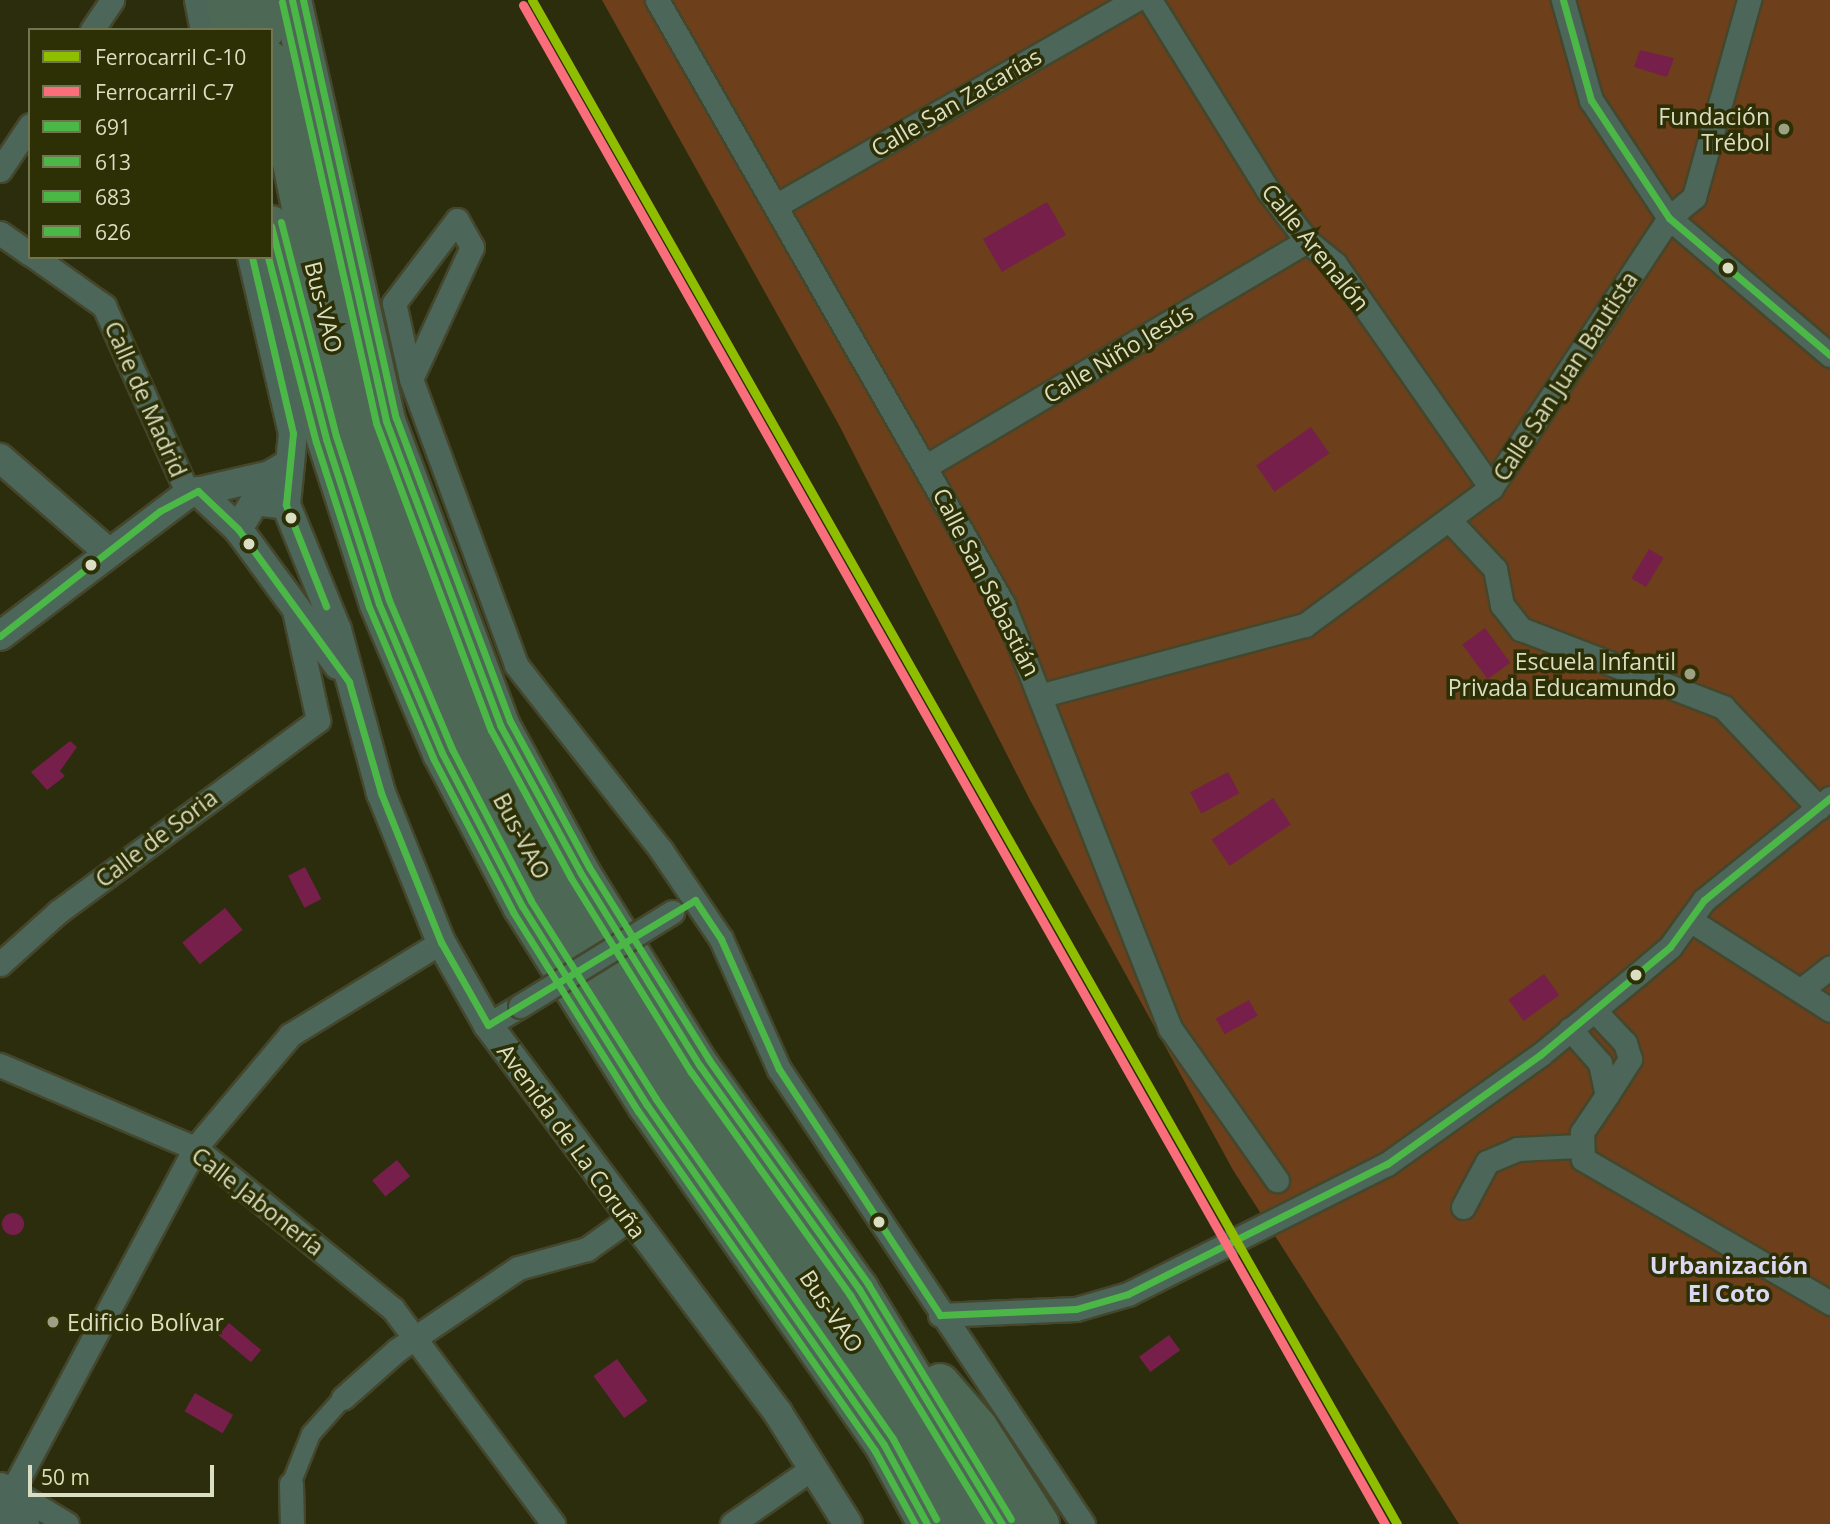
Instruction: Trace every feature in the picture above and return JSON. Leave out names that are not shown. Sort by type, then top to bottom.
[{"type":"highway","points":[[225,0],[231,28]]},
{"type":"highway","points":[[259,0],[265,28]]},
{"type":"highway","points":[[292,0],[386,421],[500,725],[580,872],[701,1066],[859,1289],[1002,1524]]},
{"type":"highway","name":"Bus-VAO","points":[[273,71],[315,276],[354,424],[408,587],[485,769],[634,1027],[826,1301],[965,1524]]},
{"type":"highway","points":[[273,233],[326,439],[379,604],[442,752],[522,906],[648,1105],[884,1445],[927,1524]]},
{"type":"highway","points":[[859,1289],[978,1427],[1040,1524]]},
{"type":"street","points":[[93,28],[112,0]]},
{"type":"street","points":[[199,0],[205,28]]},
{"type":"street","name":"Calle San Sebastián","points":[[657,0],[928,465],[1043,695],[1170,1028],[1277,1180]]},
{"type":"street","name":"Calle San Zacarías","points":[[777,205],[1135,0]]},
{"type":"street","name":"Calle Arenalón","points":[[1150,0],[1307,241],[1335,264],[1491,488]]},
{"type":"street","points":[[1563,0],[1591,100],[1669,218],[1830,355]]},
{"type":"street","name":"Calle San Juan Bautista","points":[[1043,695],[1305,625],[1452,523],[1491,488],[1669,218],[1694,197],[1749,0]]},
{"type":"street","points":[[0,170],[28,128]]},
{"type":"street","points":[[411,379],[472,247],[457,220],[394,303],[411,379],[516,665],[695,900],[721,939],[779,1069],[940,1315],[1083,1524]]},
{"type":"street","points":[[0,233],[28,253]]},
{"type":"street","name":"Calle Niño Jesús","points":[[928,465],[1307,241]]},
{"type":"street","name":"Calle de Madrid","points":[[38,259],[104,306],[193,492]]},
{"type":"street","points":[[238,529],[256,500],[288,512],[293,433],[252,259]]},
{"type":"street","points":[[0,458],[107,551]]},
{"type":"street","points":[[0,636],[107,551],[193,492],[270,475],[290,463]]},
{"type":"street","name":"Avenida de La Coruña","points":[[193,492],[238,529],[349,682]]},
{"type":"street","name":"Avenida de La Coruña","points":[[288,512],[338,630],[349,682],[381,793],[441,942],[488,1025],[629,1219],[778,1413],[848,1524]]},
{"type":"street","points":[[940,1315],[1076,1309],[1128,1294],[1387,1164],[1594,1010],[1670,947],[1704,900],[1825,803],[1723,707],[1521,629],[1502,605],[1495,569],[1452,523]]},
{"type":"street","name":"Calle de Soria","points":[[0,964],[58,912],[318,720],[293,606]]},
{"type":"street","points":[[488,1025],[695,900]]},
{"type":"street","points":[[1690,920],[1830,1010]]},
{"type":"street","points":[[4,1494],[195,1148],[290,1035],[441,942]]},
{"type":"street","points":[[1801,990],[1830,967]]},
{"type":"street","points":[[1594,1010],[1625,1043],[1630,1059],[1579,1146],[1583,1158],[1631,1191],[1830,1303]]},
{"type":"street","points":[[1570,1029],[1600,1063],[1607,1095]]},
{"type":"street","name":"Calle Jabonería","points":[[0,1065],[195,1148],[393,1308],[417,1336],[553,1524]]},
{"type":"street","points":[[1463,1207],[1487,1162],[1517,1149],[1579,1146]]},
{"type":"street","points":[[292,1524],[290,1484],[311,1434],[343,1398],[417,1336],[518,1268],[587,1249],[629,1219]]},
{"type":"street","points":[[732,1524],[811,1469]]},
{"type":"street","points":[[4,1494],[24,1524]]},
{"type":"street","points":[[4,1494],[67,1524]]},
{"type":"shaded area","points":[[602,0],[1830,0],[1830,1524],[1459,1524],[1233,1170],[1030,800],[839,425]]},
{"type":"shaded area","points":[[1640,50],[1674,58],[1667,77],[1634,67]]},
{"type":"shaded area","points":[[1047,202],[1066,235],[1002,272],[983,239]]},
{"type":"shaded area","points":[[1311,427],[1329,453],[1274,492],[1256,465]]},
{"type":"shaded area","points":[[1649,549],[1664,558],[1646,587],[1631,578]]},
{"type":"shaded area","points":[[1485,628],[1510,663],[1488,679],[1462,644]]},
{"type":"shaded area","points":[[70,741],[77,747],[60,771],[65,776],[47,790],[31,772]]},
{"type":"shaded area","points":[[1228,772],[1239,793],[1201,813],[1190,792]]},
{"type":"shaded area","points":[[1273,798],[1291,825],[1230,866],[1212,839]]},
{"type":"shaded area","points":[[305,867],[321,899],[304,908],[288,876]]},
{"type":"shaded area","points":[[225,908],[243,930],[200,964],[182,943]]},
{"type":"shaded area","points":[[1544,974],[1559,995],[1524,1021],[1508,1000]]},
{"type":"shaded area","points":[[1249,1000],[1258,1016],[1224,1034],[1216,1018]]},
{"type":"shaded area","points":[[397,1160],[410,1176],[385,1196],[372,1180]]},
{"type":"shaded area","points":[[9,1213],[17,1213],[24,1220],[24,1228],[17,1235],[9,1235],[2,1228],[2,1220]]},
{"type":"shaded area","points":[[229,1323],[261,1350],[251,1362],[219,1335]]},
{"type":"shaded area","points":[[1169,1335],[1180,1350],[1150,1372],[1139,1357]]},
{"type":"shaded area","points":[[617,1359],[648,1401],[624,1418],[594,1376]]},
{"type":"shaded area","points":[[195,1393],[233,1415],[223,1433],[184,1411]]},
{"type":"rail line","name":"C-10","points":[[532,0],[1397,1524]]},
{"type":"rail line","name":"C-7","points":[[523,5],[1385,1524]]},
{"type":"transit line","name":"691","points":[[292,0],[386,421],[500,725],[580,872],[700,1066],[859,1289],[1002,1524]]},
{"type":"transit line","name":"683","points":[[303,0],[396,418],[510,721],[589,867],[709,1060],[868,1284],[1011,1519]]},
{"type":"transit line","name":"626","points":[[1563,0],[1591,100],[1669,218],[1830,355]]},
{"type":"transit line","name":"613","points":[[282,2],[376,423],[491,730],[571,878],[691,1072],[850,1295],[990,1524]]},
{"type":"transit line","name":"683","points":[[281,222],[336,436],[389,600],[452,749],[531,901],[656,1099],[893,1439],[936,1519]]},
{"type":"transit line","name":"691","points":[[273,234],[326,439],[379,604],[442,753],[522,906],[647,1105],[884,1445],[927,1524]]},
{"type":"transit line","name":"626","points":[[252,259],[293,433],[286,505],[326,606]]},
{"type":"transit line","name":"613","points":[[269,259],[316,442],[369,607],[433,758],[513,912],[638,1111],[875,1451],[915,1524]]},
{"type":"transit line","name":"626","points":[[0,636],[160,511],[198,491],[238,529],[349,682],[381,793],[441,942],[488,1025]]},
{"type":"transit line","name":"626","points":[[940,1315],[1076,1309],[1128,1294],[1387,1164],[1540,1055],[1670,947],[1704,900],[1830,798]]},
{"type":"transit line","name":"626","points":[[695,900],[721,939],[779,1069],[940,1315]]},
{"type":"transit line","name":"626","points":[[488,1025],[695,900]]},
{"type":"place","name":"Fundación Trébol","points":[[1784,129]]},
{"type":"place","name":"Escuela Infantil Privada Educamundo","points":[[1690,674]]},
{"type":"place","name":"Edificio Bolívar","points":[[53,1322]]},
{"type":"district","name":"Urbanización El Coto","points":[[1729,1279]]}]
